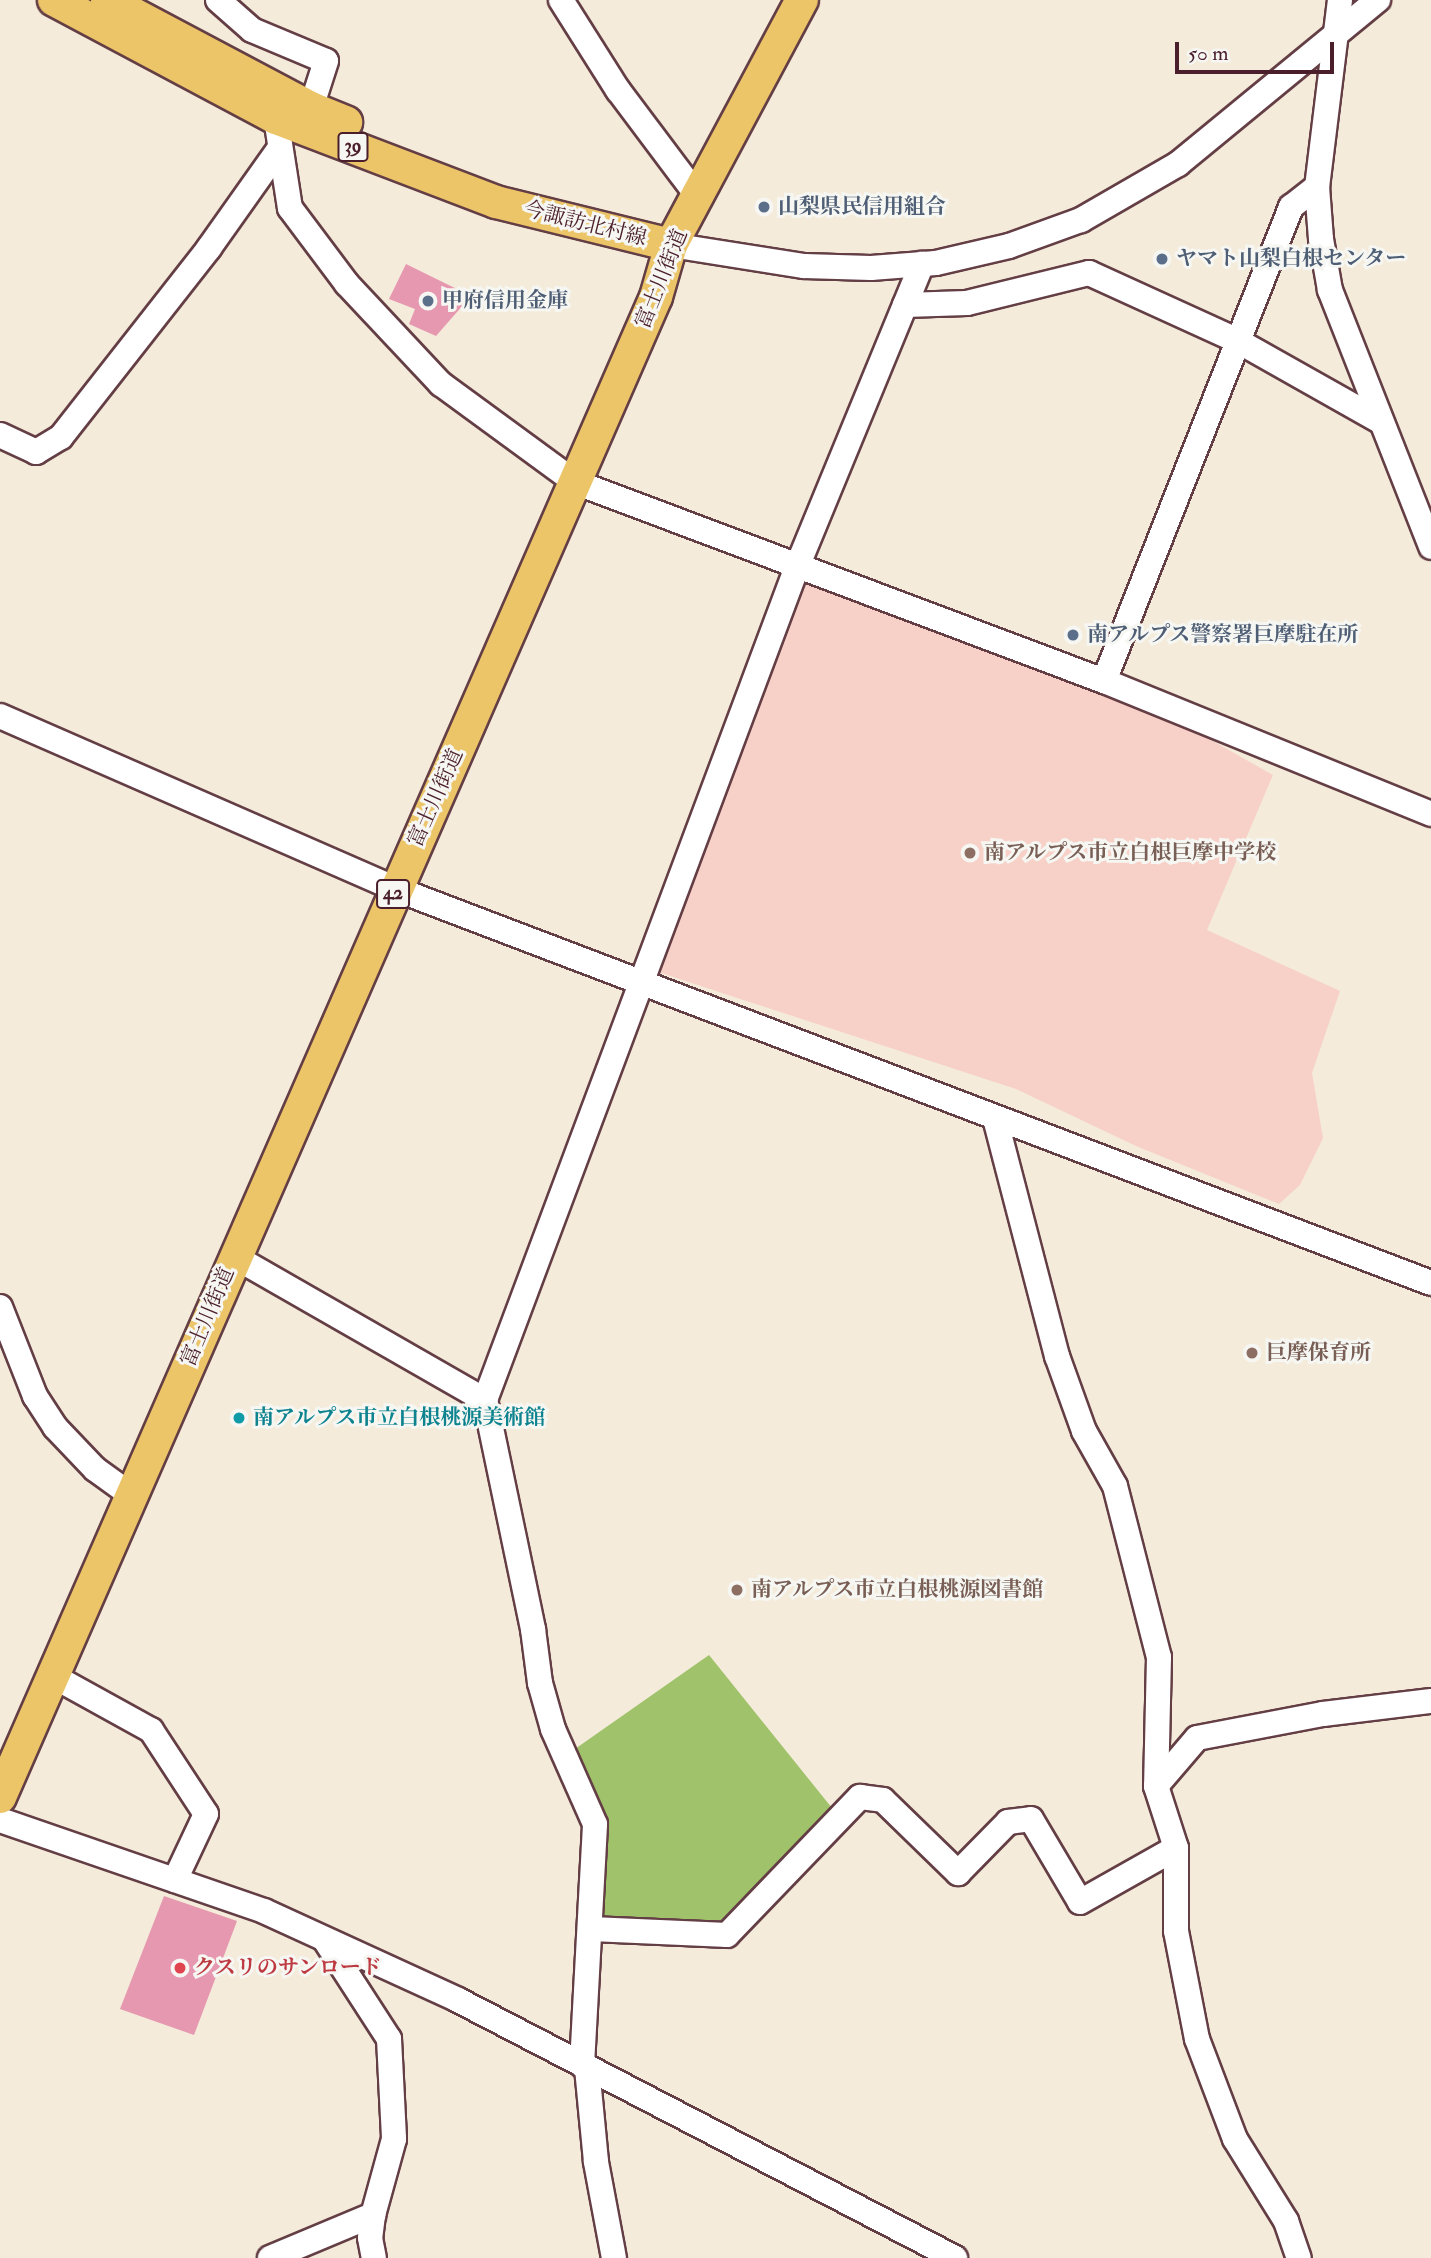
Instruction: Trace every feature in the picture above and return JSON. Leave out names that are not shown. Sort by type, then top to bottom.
[{"type":"main road","name":"今諏訪北村線","points":[[54,0],[276,118],[496,202],[671,245]]},
{"type":"main road","name":"今諏訪北村線","points":[[107,0],[311,108],[671,245]]},
{"type":"main road","name":"富士川街道","points":[[0,1797],[656,297],[671,245],[699,198],[802,0]]},
{"type":"street","points":[[218,0],[252,30],[326,61],[311,108]]},
{"type":"street","points":[[561,0],[618,90],[699,198]]},
{"type":"street","points":[[1340,0],[1317,187],[1330,290],[1378,420],[1431,547]]},
{"type":"street","points":[[671,245],[804,266],[922,264],[1009,246],[1081,220],[1131,194],[1220,132],[1378,0]]},
{"type":"street","points":[[276,118],[278,149],[290,208],[347,284],[441,384],[575,482],[1104,681],[1431,814]]},
{"type":"street","points":[[0,435],[36,452],[61,437],[209,247],[278,149]]},
{"type":"street","points":[[1104,681],[1291,207],[1317,187]]},
{"type":"street","points":[[614,2258],[596,2162],[584,2067],[595,1824],[553,1729],[540,1683],[533,1629],[485,1400],[797,567],[922,264]]},
{"type":"street","points":[[905,305],[967,303],[1089,273],[1238,341],[1378,420]]},
{"type":"street","points":[[0,716],[396,889],[639,985],[1431,1283]]},
{"type":"street","points":[[995,1118],[1057,1356],[1084,1431],[1115,1486],[1136,1559],[1159,1657],[1156,1786],[1176,1848],[1176,1931],[1197,2039],[1235,2139],[1286,2221],[1298,2258]]},
{"type":"street","points":[[235,1256],[485,1400]]},
{"type":"street","points":[[0,1307],[35,1396],[55,1427],[95,1469],[131,1495]]},
{"type":"street","points":[[52,1676],[151,1730],[206,1814],[174,1880]]},
{"type":"street","points":[[1156,1786],[1197,1738],[1323,1714],[1431,1701]]},
{"type":"street","points":[[592,1929],[727,1935],[860,1797],[883,1800],[958,1873],[1008,1822],[1031,1819],[1080,1902],[1176,1848]]},
{"type":"street","points":[[0,1820],[264,1911],[458,2000],[955,2258]]},
{"type":"street","points":[[324,1939],[389,2039],[394,2139],[373,2215],[370,2238],[374,2258]]},
{"type":"street","points":[[270,2258],[373,2215]]},
{"type":"shaded area","name":"南アルプス市立白根巨摩中学校","points":[[804,582],[1174,719],[1273,775],[1207,930],[1340,991],[1312,1073],[1323,1138],[1300,1185],[1279,1204],[1136,1146],[1016,1089],[655,971]]},
{"type":"green space","points":[[709,1655],[840,1818],[727,1935],[592,1929],[595,1824],[565,1756]]},
{"type":"building","points":[[406,264],[471,296],[436,336],[409,324],[415,309],[389,299]]},
{"type":"building","points":[[164,1896],[237,1921],[194,2035],[120,2009]]},
{"type":"place","name":"山梨県民信用組合","points":[[764,207]]},
{"type":"place","name":"ヤマト山梨白根センター","points":[[1162,259]]},
{"type":"place","name":"甲府信用金庫","points":[[428,301]]},
{"type":"place","name":"南アルプス警察署巨摩駐在所","points":[[1073,635]]},
{"type":"place","name":"南アルプス市立白根巨摩中学校","points":[[970,853]]},
{"type":"place","name":"巨摩保育所","points":[[1252,1353]]},
{"type":"place","name":"南アルプス市立白根桃源美術館","points":[[239,1418]]},
{"type":"place","name":"南アルプス市立白根桃源図書館","points":[[737,1590]]},
{"type":"place","name":"クスリのサンロード","points":[[180,1968]]}]
